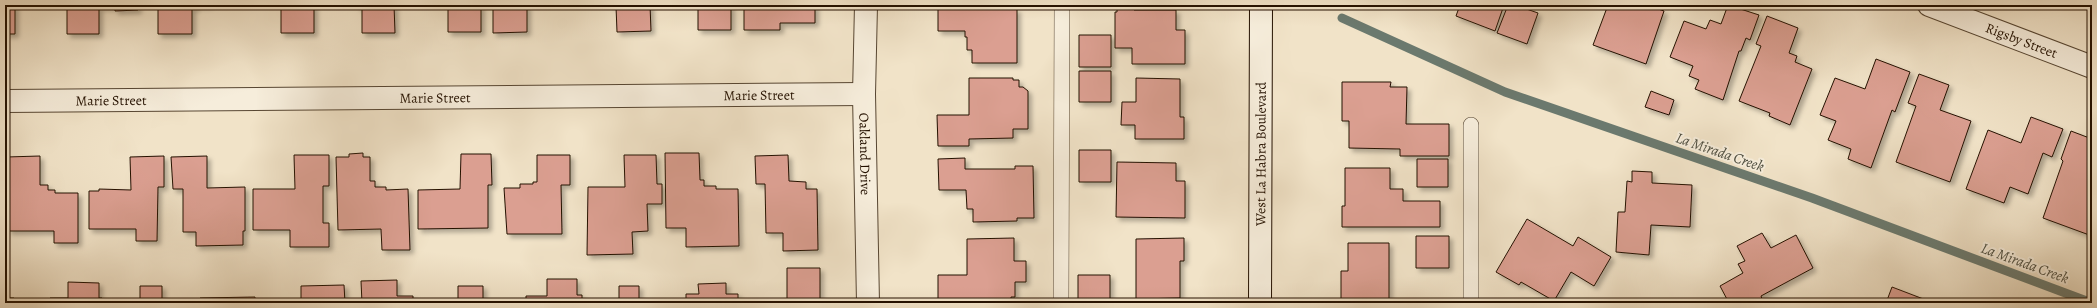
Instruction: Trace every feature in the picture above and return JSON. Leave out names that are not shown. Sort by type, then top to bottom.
[{"type":"street","name":"Oakland Drive","points":[[866,5],[864,94],[868,303]]},
{"type":"street","name":"West La Habra Boulevard","points":[[1260,303],[1261,5]]},
{"type":"street","name":"Rigsby Street","points":[[1929,5],[2092,67]]},
{"type":"street","name":"Marie Street","points":[[5,101],[864,94]]},
{"type":"lane","points":[[1061,303],[1062,5]]},
{"type":"lane","points":[[1470,303],[1471,125]]},
{"type":"building","points":[[5,5],[15,5],[15,34],[5,34]]},
{"type":"building","points":[[67,5],[138,5],[138,10],[115,11],[115,7],[99,7],[99,34],[67,34]]},
{"type":"building","points":[[158,5],[196,5],[196,8],[192,8],[192,34],[158,34]]},
{"type":"building","points":[[281,5],[314,5],[314,33],[281,33]]},
{"type":"building","points":[[357,5],[394,5],[395,33],[362,33],[362,7],[357,7]]},
{"type":"building","points":[[448,5],[481,5],[481,32],[448,32]]},
{"type":"building","points":[[493,5],[527,5],[527,32],[493,33]]},
{"type":"building","points":[[609,5],[650,5],[651,31],[617,32],[616,6]]},
{"type":"building","points":[[698,5],[731,5],[731,30],[698,30]]},
{"type":"building","points":[[744,5],[815,5],[815,23],[780,23],[780,30],[744,30]]},
{"type":"building","points":[[938,5],[984,5],[984,9],[1017,9],[1017,63],[972,63],[972,50],[967,50],[967,37],[965,37],[965,31],[938,31]]},
{"type":"building","points":[[1117,5],[1134,5],[1134,10],[1176,10],[1176,30],[1185,30],[1185,64],[1132,64],[1132,48],[1115,48],[1115,12],[1117,12]]},
{"type":"building","points":[[1460,5],[1504,5],[1495,31],[1456,16]]},
{"type":"building","points":[[1508,5],[1515,5],[1538,13],[1527,44],[1497,33]]},
{"type":"building","points":[[1608,5],[1646,5],[1664,11],[1646,64],[1593,45]]},
{"type":"building","points":[[1728,5],[1759,15],[1750,40],[1746,38],[1741,51],[1739,51],[1723,100],[1695,89],[1699,80],[1689,76],[1693,66],[1670,57],[1684,21],[1706,29],[1710,20],[1721,24]]},
{"type":"building","points":[[1767,16],[1798,28],[1789,53],[1797,56],[1795,62],[1812,69],[1790,125],[1769,116],[1770,113],[1739,101],[1761,46],[1756,44]]},
{"type":"building","points":[[1079,35],[1111,35],[1111,67],[1079,67]]},
{"type":"building","points":[[1876,59],[1910,72],[1895,112],[1892,110],[1871,168],[1848,159],[1851,149],[1828,140],[1836,121],[1820,115],[1835,78],[1865,89]]},
{"type":"building","points":[[1079,71],[1111,71],[1111,102],[1079,102]]},
{"type":"building","points":[[1919,74],[1949,85],[1940,110],[1971,121],[1950,182],[1896,162],[1916,106],[1908,103]]},
{"type":"building","points":[[969,78],[1013,78],[1013,80],[1019,80],[1019,87],[1023,87],[1028,91],[1028,129],[1013,129],[1013,138],[969,139],[969,146],[938,146],[937,115],[969,115]]},
{"type":"building","points":[[1136,78],[1180,79],[1180,117],[1184,117],[1184,139],[1135,139],[1135,125],[1121,125],[1122,102],[1136,102]]},
{"type":"building","points":[[1342,82],[1391,82],[1390,87],[1407,87],[1406,124],[1449,124],[1449,156],[1400,156],[1400,149],[1349,148],[1349,121],[1342,121]]},
{"type":"building","points":[[1651,91],[1674,100],[1669,115],[1645,107]]},
{"type":"building","points":[[2031,117],[2063,129],[2052,157],[2043,153],[2028,194],[2010,187],[2004,203],[1966,189],[1988,130],[2021,143]]},
{"type":"building","points":[[2071,131],[2092,139],[2092,236],[2043,218],[2063,161],[2061,159]]},
{"type":"building","points":[[1079,150],[1111,150],[1111,182],[1079,182]]},
{"type":"building","points":[[363,153],[363,157],[370,157],[370,181],[375,181],[375,187],[386,187],[386,190],[408,189],[410,250],[382,250],[381,229],[338,230],[336,157],[349,157],[349,154]]},
{"type":"building","points":[[665,153],[699,153],[700,180],[704,180],[704,186],[716,186],[716,189],[738,189],[739,246],[686,247],[686,228],[666,228]]},
{"type":"building","points":[[461,154],[491,154],[492,185],[488,185],[488,228],[418,229],[418,190],[460,189]]},
{"type":"building","points":[[294,155],[329,155],[329,186],[323,186],[323,223],[329,223],[329,247],[290,247],[290,230],[253,230],[253,189],[295,189]]},
{"type":"building","points":[[537,155],[570,155],[570,185],[561,185],[562,234],[507,234],[504,188],[520,188],[520,184],[533,184],[533,182],[537,182]]},
{"type":"building","points":[[624,155],[656,155],[657,184],[662,184],[662,204],[647,204],[648,231],[632,232],[633,254],[587,255],[588,187],[625,187]]},
{"type":"building","points":[[788,155],[789,181],[806,182],[806,189],[817,189],[818,250],[783,251],[783,233],[766,233],[765,184],[756,184],[755,156]]},
{"type":"building","points":[[40,156],[40,185],[48,185],[48,190],[55,190],[55,193],[78,193],[78,243],[54,243],[54,231],[8,231],[6,157]]},
{"type":"building","points":[[164,156],[164,187],[158,187],[157,241],[136,241],[136,229],[89,229],[89,191],[99,191],[99,189],[131,190],[130,157]]},
{"type":"building","points":[[207,156],[207,188],[245,187],[245,231],[243,231],[243,245],[196,246],[196,232],[183,232],[183,189],[173,189],[171,157]]},
{"type":"building","points":[[965,158],[965,169],[1015,169],[1015,166],[1033,166],[1034,218],[1017,218],[1017,221],[973,222],[973,209],[967,209],[966,190],[939,190],[938,159]]},
{"type":"building","points":[[1417,159],[1448,159],[1448,187],[1417,187]]},
{"type":"building","points":[[1117,162],[1176,163],[1176,181],[1185,181],[1185,218],[1116,217]]},
{"type":"building","points":[[1345,168],[1390,168],[1390,189],[1403,189],[1403,201],[1440,201],[1440,227],[1342,227],[1342,206],[1345,206]]},
{"type":"building","points":[[1632,171],[1652,172],[1652,183],[1692,185],[1690,227],[1651,225],[1649,255],[1616,252],[1618,212],[1625,212],[1627,181],[1632,182]]},
{"type":"building","points":[[1527,219],[1573,246],[1578,237],[1611,257],[1594,286],[1571,272],[1554,301],[1521,282],[1519,285],[1496,272]]},
{"type":"building","points":[[1762,233],[1771,248],[1796,235],[1813,268],[1761,296],[1762,299],[1755,303],[1729,303],[1720,286],[1743,273],[1738,264],[1745,261],[1737,246]]},
{"type":"building","points":[[1416,236],[1449,236],[1449,268],[1416,268]]},
{"type":"building","points":[[1014,238],[1014,261],[1026,261],[1026,282],[1015,282],[1015,297],[1011,297],[1011,303],[938,303],[938,275],[967,275],[967,239]]},
{"type":"building","points":[[1184,238],[1184,261],[1180,261],[1180,298],[1136,299],[1136,239]]},
{"type":"building","points":[[1348,243],[1389,243],[1389,303],[1341,303],[1341,271],[1348,271]]},
{"type":"building","points":[[787,268],[820,268],[820,303],[793,303],[793,301],[787,301]]},
{"type":"building","points":[[1078,275],[1110,275],[1110,303],[1078,303]]},
{"type":"building","points":[[547,279],[577,279],[577,295],[582,295],[582,303],[526,303],[526,296],[547,296]]},
{"type":"building","points":[[397,280],[397,296],[413,296],[413,303],[362,303],[361,281]]},
{"type":"building","points":[[68,282],[99,283],[99,298],[102,298],[102,303],[50,303],[50,298],[68,298]]},
{"type":"building","points":[[726,283],[726,294],[738,294],[738,303],[686,303],[686,294],[699,294],[698,284]]},
{"type":"building","points":[[344,285],[345,303],[287,303],[287,300],[301,300],[301,286]]},
{"type":"building","points":[[140,286],[162,286],[162,301],[177,301],[177,303],[116,303],[116,301],[140,301]]},
{"type":"building","points":[[458,286],[483,286],[483,300],[496,300],[496,303],[435,303],[435,300],[458,300]]},
{"type":"building","points":[[619,286],[639,286],[639,300],[654,300],[655,303],[597,303],[596,300],[619,300]]},
{"type":"building","points":[[1892,287],[1926,300],[1925,303],[1886,303]]},
{"type":"building","points":[[255,297],[255,303],[200,303],[200,298]]},
{"type":"building","points":[[5,298],[14,298],[14,303],[5,303]]},
{"type":"waterway","name":"La Mirada Creek","points":[[1342,18],[1505,92],[1812,198],[2092,303]]}]
